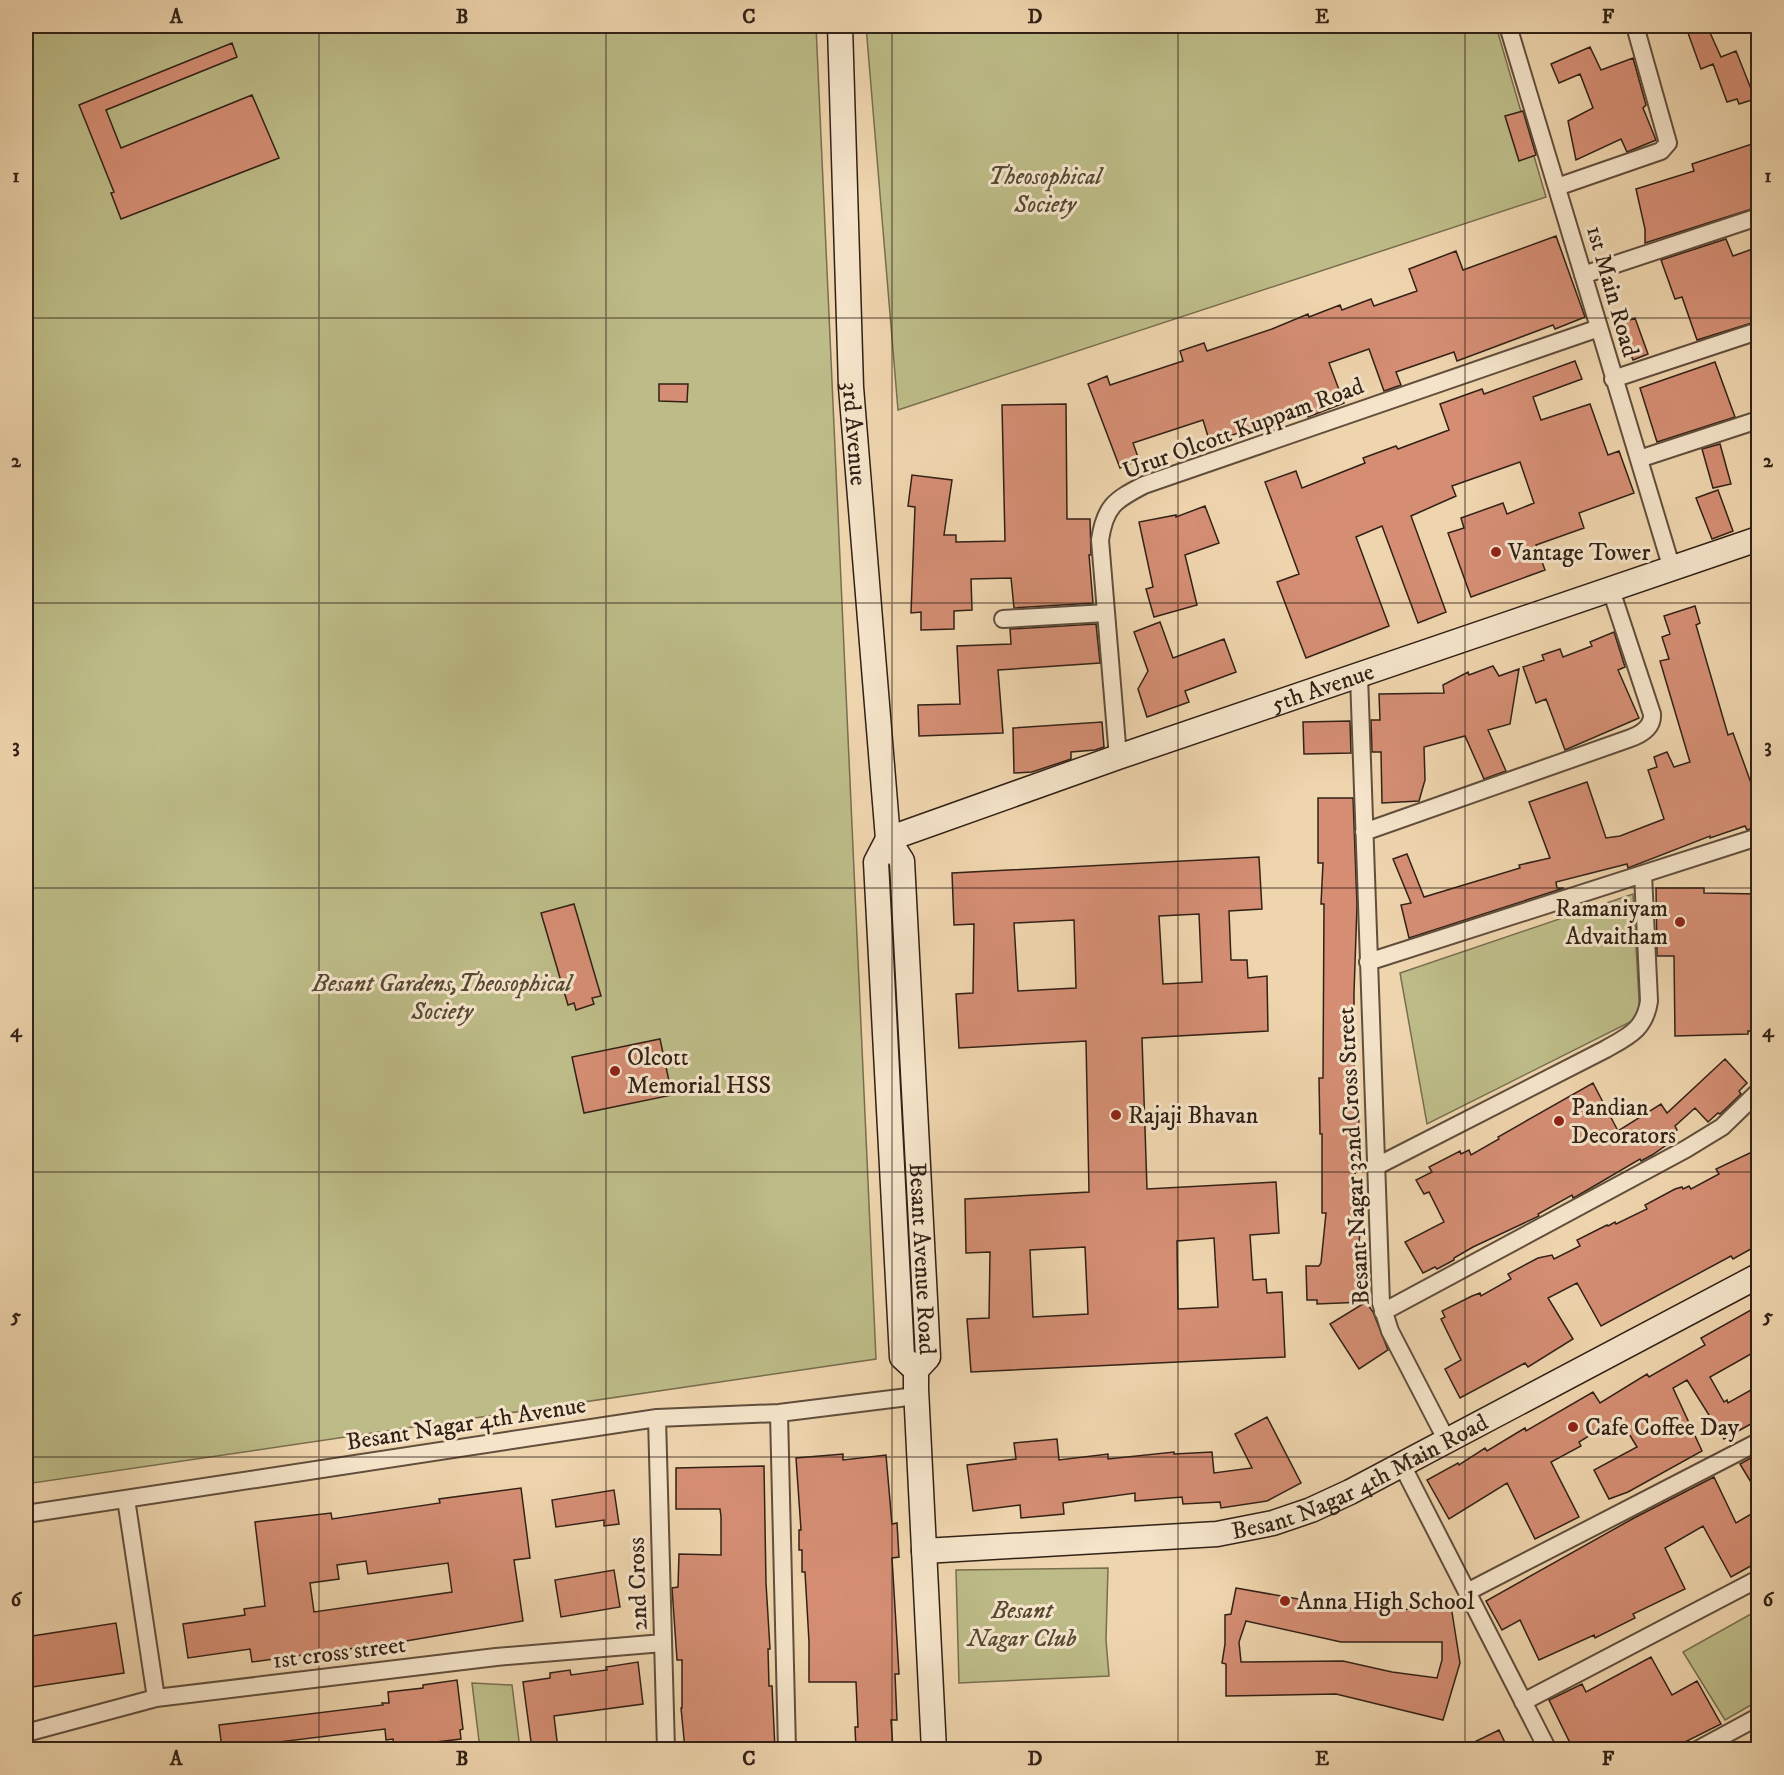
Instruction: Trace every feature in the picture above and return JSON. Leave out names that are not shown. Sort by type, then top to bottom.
[{"type":"street","name":"3rd Avenue","points":[[840,26],[851,387],[888,839]]},
{"type":"street","name":"1st Main Road","points":[[1508,26],[1672,569]]},
{"type":"street","points":[[1557,187],[1661,151],[1668,142],[1635,26]]},
{"type":"street","points":[[1583,275],[1758,217]]},
{"type":"street","name":"Urur Olcott Kuppam Road","points":[[1118,757],[1100,540],[1102,524],[1108,511],[1118,500],[1144,485],[1599,328]]},
{"type":"street","points":[[1613,379],[1758,331]]},
{"type":"street","points":[[1639,459],[1758,420]]},
{"type":"street","name":"5th Avenue","points":[[888,839],[1118,757],[1758,539]]},
{"type":"street","points":[[1364,832],[1628,740],[1646,729],[1653,719],[1652,714],[1611,590]]},
{"type":"street","points":[[1003,619],[1106,613]]},
{"type":"street","name":"Besant Nagar 32nd Cross Street","points":[[1359,676],[1379,1280],[1383,1312],[1390,1332],[1447,1441]]},
{"type":"street","points":[[1368,962],[1758,837]]},
{"type":"street","name":"Besant Avenue Road","points":[[888,839],[876,862],[902,1357],[916,1370],[934,1749]]},
{"type":"street","points":[[1375,1167],[1606,1049],[1628,1037],[1642,1024],[1648,1012],[1649,1001],[1643,874]]},
{"type":"street","points":[[1383,1312],[1679,1154],[1722,1127],[1758,1092]]},
{"type":"street","name":"Besant Nagar 4th Main Road","points":[[924,1551],[1217,1534],[1273,1523],[1311,1510],[1402,1465],[1758,1276]]},
{"type":"street","name":"Besant Nagar 4th Avenue","points":[[26,1514],[657,1418],[779,1413],[916,1396]]},
{"type":"street","points":[[779,1413],[787,1749]]},
{"type":"street","name":"2nd Cross","points":[[657,1418],[666,1749]]},
{"type":"street","points":[[1467,1592],[1758,1442]]},
{"type":"street","points":[[1402,1465],[1548,1749]]},
{"type":"street","points":[[126,1499],[156,1698]]},
{"type":"street","points":[[1523,1702],[1758,1579]]},
{"type":"street","name":"1st cross street","points":[[26,1733],[156,1698],[496,1657],[663,1643]]},
{"type":"street","points":[[1696,1749],[1758,1717]]},
{"type":"green space","name":"Besant Gardens,Theosophical Society","points":[[26,26],[816,26],[876,1359],[26,1484]]},
{"type":"green space","name":"Theosophical Society","points":[[866,26],[1496,26],[1546,197],[898,410]]},
{"type":"green space","points":[[1633,894],[1640,1017],[1427,1124],[1400,973]]},
{"type":"green space","name":"Besant Nagar Club","points":[[1108,1568],[1106,1640],[1109,1676],[959,1683],[956,1570]]},
{"type":"green space","points":[[1758,1610],[1758,1701],[1725,1720],[1683,1652]]},
{"type":"green space","points":[[472,1683],[512,1685],[520,1749],[480,1749]]},
{"type":"building","points":[[1707,26],[1721,57],[1736,51],[1755,99],[1739,104],[1737,99],[1727,102],[1713,64],[1701,69],[1688,33]]},
{"type":"building","points":[[232,43],[237,57],[106,110],[121,148],[252,95],[279,158],[121,219],[111,193],[114,192],[79,105]]},
{"type":"building","points":[[1590,47],[1601,70],[1633,58],[1646,105],[1643,108],[1656,140],[1627,152],[1621,139],[1576,160],[1568,121],[1593,108],[1580,74],[1559,83],[1551,64]]},
{"type":"building","points":[[1523,111],[1536,155],[1519,161],[1505,116]]},
{"type":"building","points":[[1758,142],[1758,207],[1645,243],[1645,229],[1636,189],[1694,171],[1692,164]]},
{"type":"building","points":[[1556,236],[1585,317],[1555,329],[1553,325],[1457,361],[1454,352],[1396,372],[1401,385],[1384,391],[1369,349],[1329,363],[1344,403],[1308,417],[1306,409],[1210,443],[1203,420],[1133,443],[1139,460],[1120,468],[1088,384],[1107,376],[1110,385],[1183,361],[1180,351],[1204,343],[1207,351],[1308,314],[1309,317],[1340,305],[1342,310],[1371,299],[1374,306],[1417,291],[1409,269],[1456,251],[1463,270]]},
{"type":"building","points":[[1726,239],[1733,256],[1758,247],[1758,321],[1697,340],[1682,297],[1675,299],[1661,260]]},
{"type":"building","points":[[1635,318],[1648,354],[1633,360],[1619,324]]},
{"type":"building","points":[[1575,361],[1582,379],[1533,397],[1541,420],[1590,404],[1608,455],[1619,451],[1634,493],[1579,513],[1584,528],[1536,545],[1545,570],[1471,597],[1448,533],[1464,528],[1461,518],[1503,503],[1507,514],[1534,503],[1520,462],[1452,486],[1456,496],[1411,516],[1446,612],[1418,623],[1382,526],[1356,537],[1389,626],[1306,658],[1277,582],[1299,574],[1265,482],[1296,471],[1302,488],[1365,463],[1363,458],[1396,446],[1398,449],[1449,430],[1440,404],[1482,389],[1484,394]]},
{"type":"building","points":[[1715,362],[1735,417],[1657,442],[1640,388]]},
{"type":"building","points":[[659,384],[688,384],[687,402],[659,401]]},
{"type":"building","points":[[1066,404],[1067,519],[1090,519],[1091,555],[1089,555],[1093,603],[1014,608],[1011,578],[971,579],[972,610],[954,611],[954,629],[921,630],[921,612],[911,613],[915,507],[908,506],[912,475],[952,480],[944,535],[956,535],[956,542],[1005,541],[1002,405]]},
{"type":"building","points":[[1720,444],[1731,484],[1713,488],[1702,449]]},
{"type":"building","points":[[1718,490],[1733,531],[1712,539],[1696,498]]},
{"type":"building","points":[[1205,506],[1219,543],[1185,555],[1197,605],[1154,617],[1146,589],[1153,587],[1139,522],[1176,515],[1176,517]]},
{"type":"building","points":[[1695,606],[1700,623],[1696,625],[1728,735],[1733,733],[1751,783],[1758,780],[1758,826],[1747,830],[1745,826],[1710,838],[1710,836],[1628,868],[1627,864],[1556,882],[1557,888],[1564,888],[1409,938],[1401,905],[1411,903],[1393,859],[1407,854],[1424,897],[1520,868],[1519,865],[1550,858],[1529,802],[1587,782],[1606,838],[1620,836],[1664,819],[1648,770],[1657,767],[1654,757],[1667,752],[1674,767],[1690,762],[1660,661],[1669,659],[1662,637],[1670,634],[1664,616]]},
{"type":"building","points":[[1160,622],[1173,658],[1224,639],[1236,672],[1185,691],[1189,702],[1147,717],[1138,689],[1148,671],[1134,632]]},
{"type":"building","points":[[1096,624],[1100,663],[998,670],[1003,733],[919,736],[918,705],[960,704],[957,646],[1011,644],[1010,629]]},
{"type":"building","points":[[1614,632],[1625,667],[1618,670],[1639,718],[1565,750],[1546,699],[1536,703],[1523,667],[1544,660],[1542,655],[1560,649],[1563,657],[1592,646],[1590,642]]},
{"type":"building","points":[[1493,666],[1499,676],[1519,669],[1510,724],[1488,730],[1506,771],[1484,779],[1465,736],[1424,747],[1425,780],[1419,801],[1382,803],[1381,752],[1372,752],[1371,720],[1380,720],[1379,694],[1444,693],[1443,685],[1468,672],[1469,675]]},
{"type":"building","points":[[1350,721],[1351,753],[1304,754],[1303,722]]},
{"type":"building","points":[[1102,722],[1104,747],[1071,752],[1071,759],[1032,772],[1014,773],[1013,728]]},
{"type":"building","points":[[1318,798],[1353,798],[1357,905],[1354,1077],[1358,1077],[1359,1133],[1355,1133],[1355,1233],[1360,1233],[1357,1262],[1362,1262],[1364,1302],[1317,1304],[1317,1300],[1307,1300],[1306,1266],[1319,1266],[1321,1263],[1326,1213],[1322,1213],[1322,1134],[1320,1134],[1319,1078],[1323,1078],[1324,904],[1321,904],[1323,863],[1318,863]]},
{"type":"building","name":"Rajaji Bhavan","points":[[1259,857],[1262,909],[1229,911],[1231,960],[1247,960],[1248,978],[1267,976],[1268,1031],[1142,1038],[1147,1189],[1276,1182],[1279,1233],[1250,1235],[1253,1280],[1266,1279],[1267,1293],[1282,1292],[1285,1357],[971,1372],[967,1319],[989,1318],[990,1252],[966,1253],[965,1199],[1089,1192],[1086,1041],[959,1048],[956,994],[973,993],[974,924],[954,925],[952,873]],"holes":[[[1199,914],[1202,982],[1163,984],[1159,916]],[[1074,920],[1076,988],[1018,991],[1014,923]],[[1214,1238],[1218,1307],[1178,1309],[1177,1241]],[[1085,1247],[1088,1314],[1033,1317],[1030,1250]]]},
{"type":"building","points":[[1656,888],[1704,888],[1704,893],[1758,894],[1758,1031],[1748,1031],[1748,1034],[1675,1036],[1674,956],[1657,956]]},
{"type":"building","points":[[574,904],[601,996],[592,998],[594,1004],[576,1010],[574,1003],[568,1005],[541,913]]},
{"type":"building","points":[[660,1039],[672,1095],[584,1113],[572,1057]]},
{"type":"building","points":[[1725,1059],[1747,1083],[1739,1091],[1741,1094],[1720,1114],[1718,1113],[1708,1122],[1695,1108],[1675,1126],[1677,1130],[1671,1133],[1675,1139],[1652,1155],[1641,1161],[1640,1159],[1573,1198],[1572,1195],[1538,1214],[1539,1216],[1473,1247],[1437,1269],[1435,1267],[1423,1273],[1405,1242],[1444,1222],[1429,1192],[1424,1194],[1416,1180],[1432,1172],[1429,1167],[1460,1151],[1461,1154],[1469,1150],[1471,1155],[1593,1083],[1618,1131],[1661,1104],[1667,1113]]},
{"type":"building","points":[[1754,1151],[1758,1160],[1758,1245],[1733,1259],[1731,1256],[1601,1326],[1577,1283],[1548,1298],[1573,1339],[1528,1367],[1525,1363],[1460,1398],[1445,1369],[1461,1360],[1441,1319],[1445,1317],[1442,1311],[1472,1296],[1480,1293],[1481,1296],[1511,1279],[1508,1274],[1538,1258],[1552,1255],[1554,1259],[1580,1246],[1577,1240],[1647,1209],[1645,1205],[1675,1189],[1689,1186],[1691,1189],[1719,1174],[1716,1169]]},
{"type":"building","points":[[1366,1302],[1373,1312],[1388,1350],[1359,1369],[1330,1324]]},
{"type":"building","points":[[1758,1306],[1758,1350],[1710,1377],[1724,1402],[1727,1400],[1728,1403],[1758,1386],[1758,1420],[1724,1439],[1687,1380],[1673,1388],[1702,1451],[1628,1492],[1609,1499],[1594,1470],[1637,1447],[1619,1417],[1579,1442],[1581,1446],[1551,1462],[1579,1517],[1535,1539],[1507,1483],[1449,1519],[1427,1480],[1458,1463],[1459,1465],[1485,1448],[1487,1451],[1525,1428],[1526,1431],[1593,1392],[1600,1403],[1647,1374],[1649,1377],[1705,1345],[1701,1338]]},
{"type":"building","points":[[1267,1417],[1301,1483],[1267,1501],[1221,1508],[1220,1502],[1183,1504],[1182,1497],[1135,1501],[1135,1493],[1063,1503],[1064,1514],[1021,1518],[1020,1505],[973,1511],[967,1465],[1016,1459],[1014,1443],[1057,1439],[1059,1460],[1108,1454],[1108,1459],[1174,1452],[1174,1454],[1212,1452],[1214,1473],[1252,1468],[1235,1434]]},
{"type":"building","points":[[843,1454],[843,1460],[886,1455],[892,1524],[897,1523],[899,1557],[892,1558],[899,1674],[895,1674],[897,1720],[891,1720],[893,1749],[856,1749],[855,1727],[858,1727],[856,1682],[809,1682],[805,1572],[802,1572],[802,1550],[799,1550],[799,1530],[801,1530],[796,1458]]},
{"type":"building","points":[[1758,1454],[1758,1494],[1740,1464]]},
{"type":"building","points":[[764,1466],[766,1583],[770,1649],[768,1649],[769,1686],[772,1686],[775,1749],[685,1749],[681,1708],[682,1660],[677,1660],[672,1588],[678,1587],[679,1554],[721,1555],[721,1517],[720,1509],[676,1509],[676,1468]]},
{"type":"building","points":[[1714,1477],[1736,1523],[1758,1510],[1758,1562],[1731,1577],[1703,1526],[1665,1548],[1685,1589],[1633,1614],[1635,1618],[1595,1638],[1594,1635],[1539,1660],[1520,1620],[1502,1630],[1486,1601],[1634,1518]]},
{"type":"building","points":[[521,1488],[530,1558],[514,1560],[523,1621],[400,1642],[252,1662],[250,1649],[188,1658],[183,1624],[245,1615],[244,1609],[265,1606],[255,1522],[331,1513],[332,1519],[440,1503],[439,1499]],"holes":[[[366,1561],[368,1574],[448,1563],[452,1592],[314,1612],[310,1583],[339,1579],[337,1565]]]},
{"type":"building","points":[[614,1490],[619,1524],[604,1526],[604,1520],[556,1527],[552,1500]]},
{"type":"building","points":[[614,1570],[620,1607],[561,1617],[555,1580]]},
{"type":"building","points":[[1236,1588],[1349,1608],[1444,1610],[1444,1606],[1451,1606],[1460,1663],[1443,1720],[1336,1694],[1226,1696],[1226,1664],[1222,1663],[1225,1644],[1225,1615],[1231,1614]],"holes":[[[1246,1621],[1341,1642],[1442,1642],[1442,1660],[1437,1678],[1392,1672],[1343,1661],[1241,1662],[1239,1642]]]},
{"type":"building","points":[[116,1623],[124,1673],[26,1688],[26,1637]]},
{"type":"building","points":[[1651,1657],[1672,1695],[1697,1681],[1721,1724],[1671,1749],[1573,1749],[1549,1700],[1582,1684],[1586,1692]]},
{"type":"building","points":[[638,1662],[643,1704],[554,1716],[558,1749],[532,1749],[523,1682],[550,1678],[550,1673],[570,1670],[571,1675],[607,1670],[606,1667]]},
{"type":"building","points":[[457,1680],[463,1729],[460,1730],[461,1739],[394,1747],[393,1739],[386,1740],[385,1729],[222,1749],[219,1725],[383,1705],[382,1703],[389,1703],[388,1692],[423,1688],[423,1685]]},
{"type":"building","points":[[1499,1730],[1508,1749],[1460,1749]]},
{"type":"place","name":"Vantage Tower","points":[[1496,552]]},
{"type":"place","name":"Ramaniyam Advaitham","points":[[1680,922]]},
{"type":"place","name":"Olcott Memorial HSS","points":[[615,1071]]},
{"type":"place","name":"Rajaji Bhavan","points":[[1116,1115]]},
{"type":"place","name":"Pandian Decorators","points":[[1559,1121]]},
{"type":"place","name":"Cafe Coffee Day","points":[[1573,1427]]},
{"type":"place","name":"Anna High School","points":[[1285,1601]]}]
